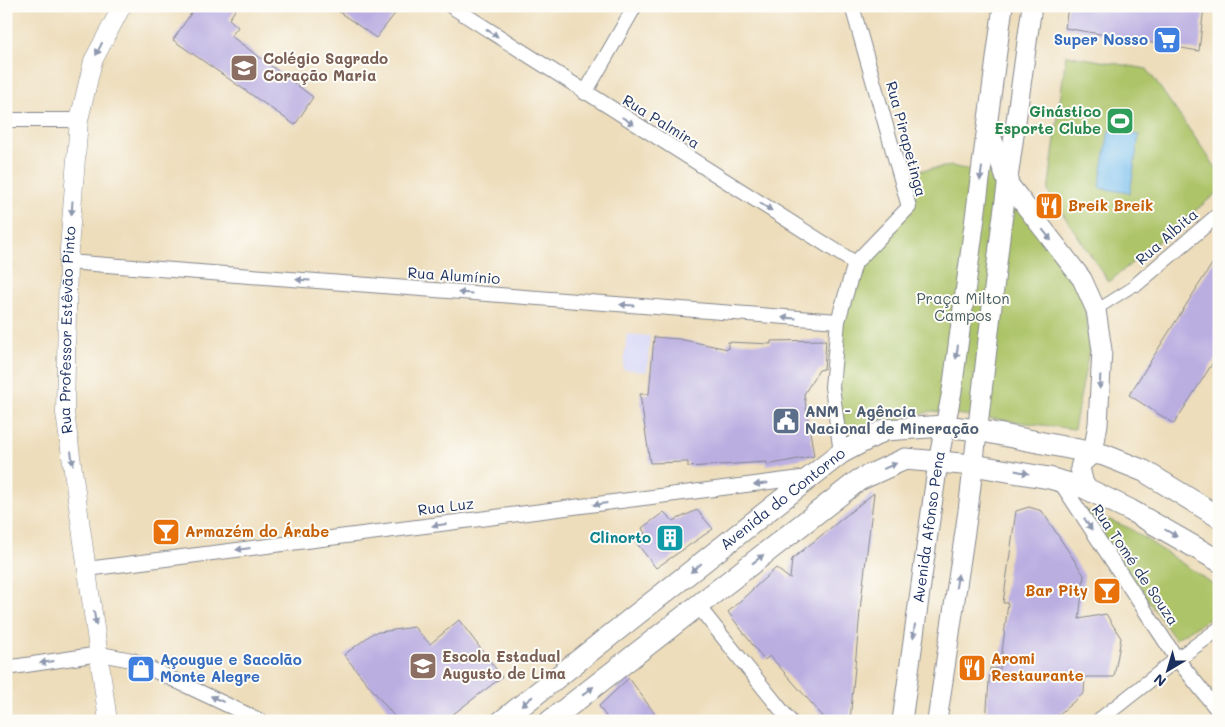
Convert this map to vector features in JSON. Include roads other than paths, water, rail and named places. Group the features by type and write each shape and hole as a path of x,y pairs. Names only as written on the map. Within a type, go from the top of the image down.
{"main road":[{"name":"Avenida Afonso Pena","path":"902,721 938,462 952,391 1003,6"},
{"path":"937,721 974,465 1008,182 1032,6"},
{"path":"988,125 1008,182 1082,279 1096,310 1102,350 1098,424 1093,453 1080,468 1085,488"},
{"name":"Avenida do Contorno","path":"502,721 841,453 886,430 944,426 977,430 1093,453 1144,471 1219,517"},
{"name":"Avenida do Contorno","path":"550,721 859,480 904,459 974,465 1015,471 1085,488 1130,510 1219,561"}],"street":[{"name":"Rua Professor Estêvão Pinto","path":"108,721 65,412 68,262 79,120 93,61 122,6"},
{"name":"Rua Palmira","path":"451,6 855,263"},
{"path":"585,93 635,6"},
{"name":"Rua Pirapetinga","path":"852,6 909,207 855,263"},
{"path":"6,120 79,120"},
{"name":"Rua Albita","path":"1137,284 1219,214"},
{"name":"Rua Alumínio","path":"68,262 838,321"},
{"path":"841,453 832,387 838,321 855,263"},
{"path":"1096,310 1137,284"},
{"name":"Rua Luz","path":"87,569 810,477"},
{"name":"Rua Tomé de Souza","path":"1061,483 1177,659 1219,712"},
{"path":"698,606 790,721"},
{"path":"1098,721 1177,659 1219,630"},
{"path":"6,668 100,654 132,660 261,721"}],"water":[{"path":"1109,130 1139,135 1130,193 1099,188"}],"place":[{"name":"Super Nosso","path":"1167,40"},
{"name":"Colégio Sagrado Coração Maria","path":"244,68"},
{"name":"Ginástico Esporte Clube","path":"1120,121"},
{"name":"Breik Breik","path":"1049,206"},
{"name":"ANM - Agência Nacional de Mineração","path":"786,421"},
{"name":"Armazém do Árabe","path":"166,532"},
{"name":"Clinorto","path":"670,538"},
{"name":"Bar Pity","path":"1107,591"},
{"name":"Escola Estadual Augusto de Lima","path":"423,666"},
{"name":"Aromi Restaurante","path":"972,668"},
{"name":"Açougue e Sacolão Monte Alegre","path":"141,669"}],"park label":[{"name":"Praça Milton Campos","path":"963,308"}]}
